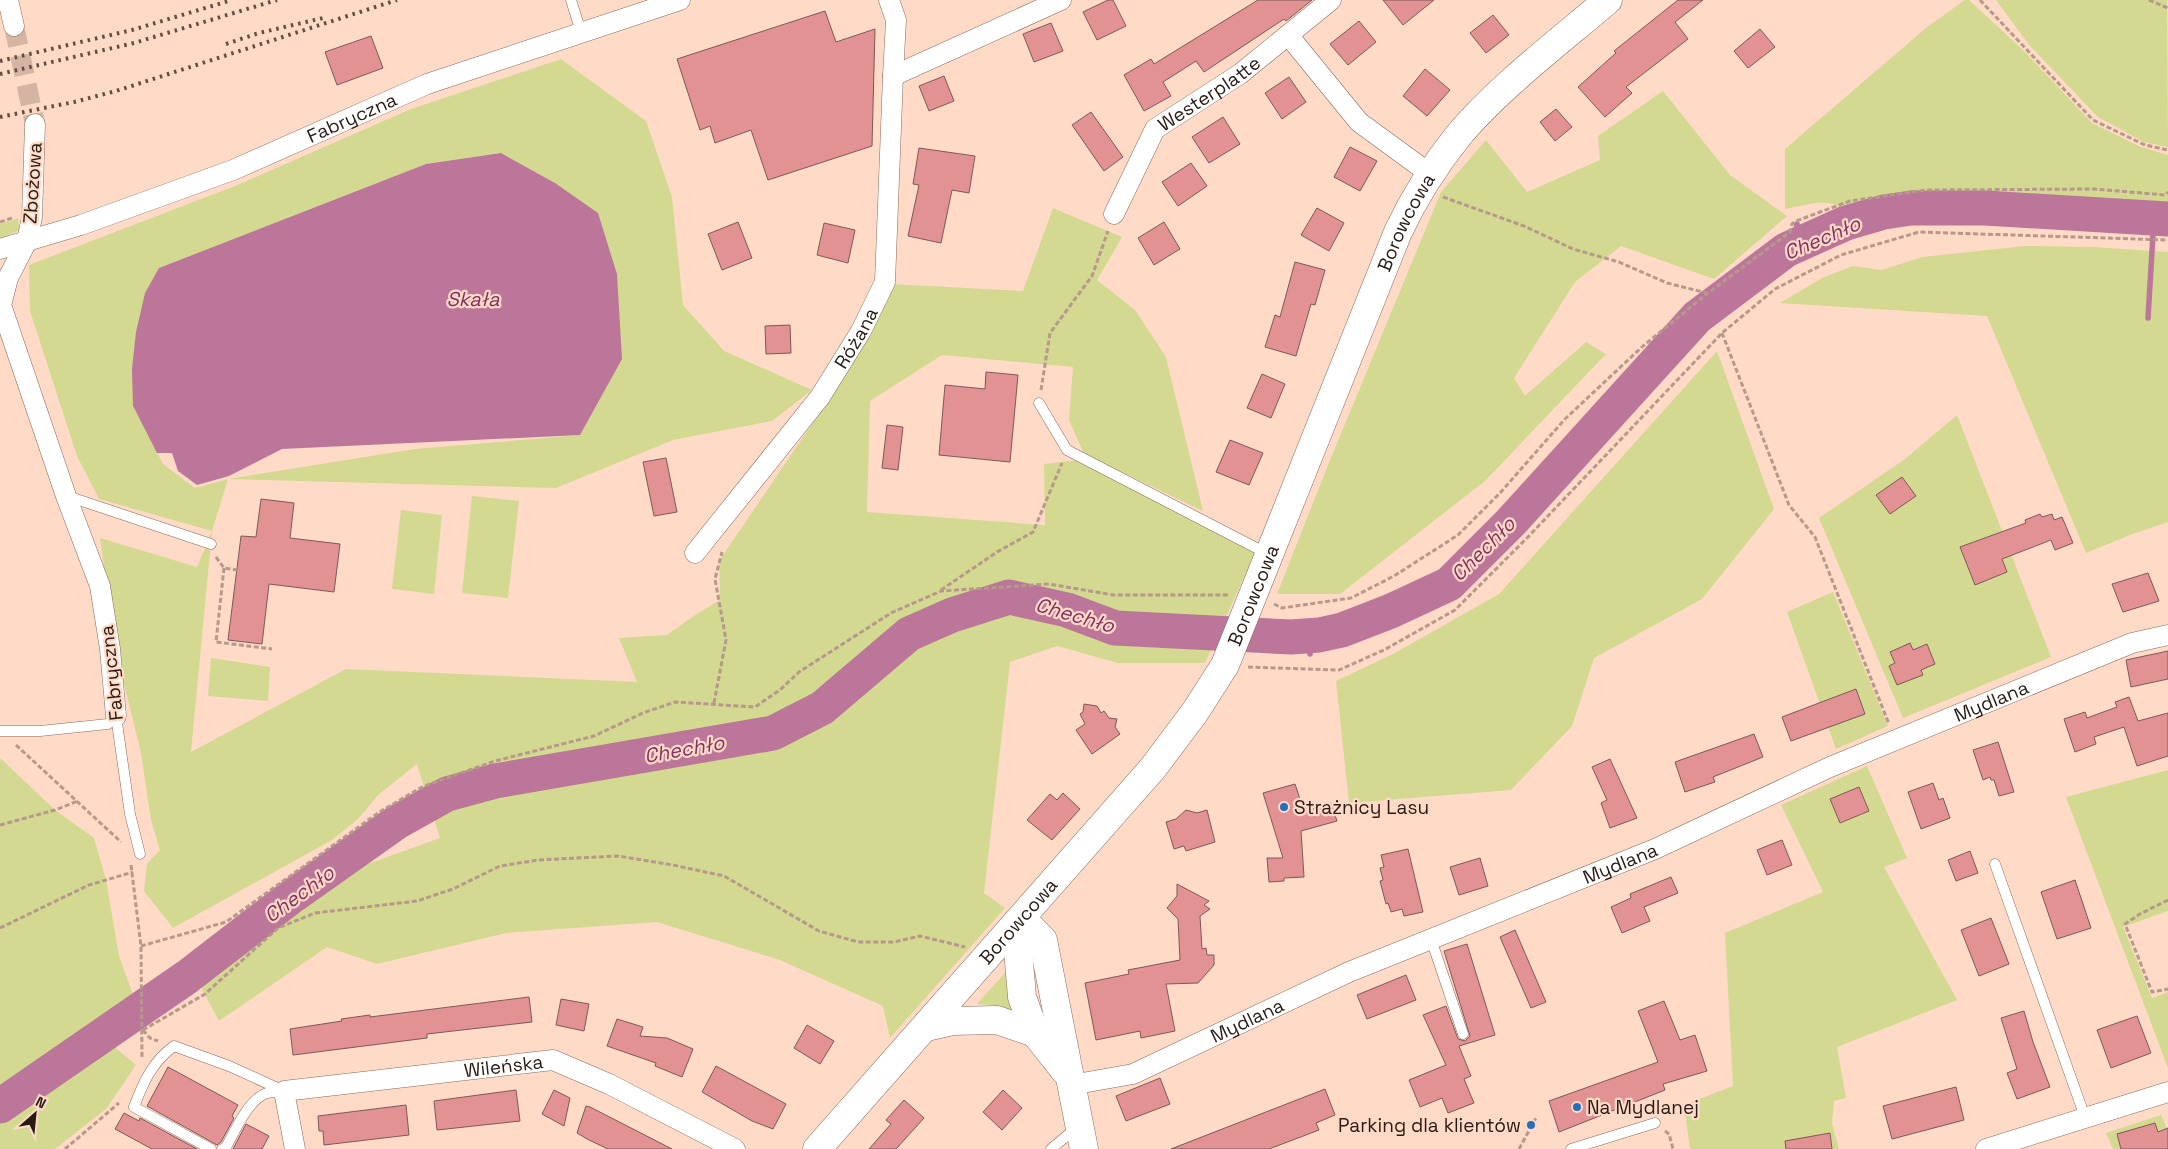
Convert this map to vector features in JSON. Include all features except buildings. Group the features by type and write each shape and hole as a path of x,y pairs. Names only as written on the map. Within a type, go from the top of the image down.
{"street":[{"path":"8,0 14,26"},
{"name":"Fabryczna","path":"0,249 81,225 233,170 427,84 680,0"},
{"name":"Różana","path":"695,553 820,397 861,332 885,282 896,20 889,0"},
{"path":"893,76 1029,7 1061,0"},
{"name":"Westerplatte","path":"1114,214 1155,128 1240,74 1331,0"},
{"name":"Borowcowa","path":"817,1149 1019,923 1153,768 1195,712 1225,665 1246,602 1268,554 1398,232 1425,182 1459,135 1493,101 1608,0"},
{"path":"1288,35 1359,122 1425,182"},
{"name":"Zbożowa","path":"27,242 32,217 35,124"},
{"name":"Fabryczna","path":"27,242 8,278 1,304 66,496 100,586 110,649 116,716"},
{"name":"Mydlana","path":"1069,1080 1133,1074 1349,972 1656,849 1830,767 2132,644 2168,636"},
{"path":"1043,894 1043,940 1081,1137"},
{"path":"1019,923 1043,940"},
{"path":"1019,923 1022,997 1034,1033 1069,1080"},
{"path":"926,1027 952,1021 997,1020 1034,1033"},
{"name":"Wileńska","path":"284,1092 553,1060 609,1084 735,1149"},
{"path":"284,1092 295,1149"},
{"path":"1986,1149 2168,1092"}],"lane":[{"path":"571,0 581,32"},
{"path":"1039,403 1067,450 1268,554"},
{"path":"66,496 211,544"},
{"path":"0,731 40,731 108,724 116,716"},
{"name":"Fabryczna","path":"116,716 130,814 140,854"},
{"path":"1995,864 2085,1117"},
{"path":"1432,939 1463,1034"},
{"path":"210,1149 134,1107 146,1077 163,1054 174,1046 229,1066 284,1092"},
{"path":"222,1149 225,1149 241,1119 254,1102 265,1093 284,1092"},
{"path":"1571,1149 1655,1123"},
{"path":"1051,1149 1081,1137"}],"path":[{"path":"1980,0 2093,120 2145,145 2168,150"},
{"path":"2148,0 2168,8"},
{"path":"1425,182 1462,202 1524,226 1573,249 1619,262 1667,283 1708,293"},
{"path":"941,591 1049,584 1113,595 1246,602 1282,608 1351,598 1394,576 1458,535 1500,493 1565,419 1643,346 1708,293 1790,232 1792,224 1796,221 1850,201 1926,190 2095,189 2165,195 2168,192"},
{"path":"1039,403 1050,332 1092,276 1114,214"},
{"path":"0,222 19,215"},
{"path":"1225,665 1338,670 1384,650 1456,610 1722,333 1783,285 1841,256 1919,232 2168,240"},
{"path":"1722,333 1789,506 1816,538 1896,741"},
{"path":"141,946 226,922 381,811 424,786 495,761 594,736 643,713 675,702 755,707 781,689 799,672 891,614 941,591 997,552 1034,532 1067,450"},
{"path":"224,568 216,642 272,649"},
{"path":"714,703 726,640 715,579"},
{"path":"0,731 128,849"},
{"path":"0,826 55,810 78,801"},
{"path":"143,1030 205,994 278,928 315,913 417,901 453,890 500,866 538,860 618,856 673,865 724,876 819,930 858,942 894,942 920,936 966,947"},
{"path":"0,928 89,885 133,872 141,946 143,1030 141,1063"},
{"path":"2168,900 2125,924 2152,992 2168,989"},
{"path":"65,1149 125,1097"},
{"path":"1519,1149 1537,1116"}],"green space":[{"path":"1965,0 1969,0 2024,51 2092,123 2141,147 2168,155 2168,213 2019,200 1886,205 1850,218 1836,205 1829,203 1813,203 1785,209 1785,149 1926,28"},
{"path":"1996,0 2167,0 2168,147 2144,142 2098,117 2030,46"},
{"path":"561,59 646,121 672,197 683,305 724,351 812,390 772,421 673,440 556,488 228,479 212,531 99,499 77,456 30,311 29,265 235,186 411,109","holes":["501,153 555,183 580,435 415,449 228,479 195,488 163,464 133,406 159,268 426,164"]},
{"path":"1663,91 1730,175 1787,216 1714,279 1621,246 1575,282 1514,378 1525,396 1586,342 1606,354 1485,481 1340,594 1277,594 1328,465 1441,192 1486,140 1527,192 1600,160 1598,136"},
{"path":"1053,208 1122,237 1097,280 1135,310 1166,357 1203,511 1084,454 1069,420 1073,367 942,355 870,401 867,512 1045,525 1044,464 1078,460 1255,553 1205,663 1118,663 1057,646 1010,662 984,893 1005,908 890,1038 883,1006 780,960 657,922 506,933 377,964 327,947 219,1021 197,980 331,882 351,870 440,838 417,764 378,795 358,819 332,840 173,928 144,891 147,864 160,850 151,820 141,753 115,647 100,538 197,567 212,531 191,752 346,669 637,682 619,638 667,635 720,600 719,561 833,393 891,284 1023,291"},
{"path":"18,218 19,230 0,239 0,224"},
{"path":"2025,246 2093,247 2168,252 2168,522 2086,553 1987,316 1780,303 1824,277 1853,266 1882,270 1922,257"},
{"path":"1717,351 1774,509 1702,599 1594,658 1572,726 1511,790 1349,803 1336,681 1393,654 1499,594"},
{"path":"1957,415 2051,657 1903,718 1819,518 1905,459"},
{"path":"472,496 519,501 508,598 462,593"},
{"path":"401,510 442,515 434,594 392,589"},
{"path":"1833,592 1888,726 1836,749 1787,612"},
{"path":"211,658 270,667 268,701 208,696"},
{"path":"0,758 55,810 94,838 106,880 119,956 137,1006 0,1096"},
{"path":"1867,766 1907,858 1884,867 1957,1000 1837,1047 1846,1098 1834,1101 1832,1123 1839,1149 1690,1149 1684,1105 1733,1086 1725,933 1823,892 1781,805"},
{"path":"2168,770 2168,911 2123,927 2152,998 2168,992 2168,1068 2066,797"},
{"path":"1012,965 1022,1013 991,1005 977,1004"},
{"path":"106,1040 136,1065 106,1109 55,1149 0,1149 0,1116"},
{"path":"2161,1115 2168,1131 2168,1149 2113,1149 2106,1133"}],"water":[{"name":"Skała","path":"501,153 555,183 598,213 617,274 622,359 580,435 282,449 229,476 197,485 178,471 172,453 157,453 133,406 132,369 136,332 145,293 159,268 426,164"}],"waterway":[{"name":"Chechło","path":"0,1106 187,977 291,897 397,822 447,794 495,781 773,733 822,708 909,634 952,615 1009,597 1067,610 1115,628 1291,637 1319,635 1342,630 1391,611 1449,584 1511,522 1697,317 1786,250 1846,223 1884,212 1911,208 1985,208 2168,219"},
{"path":"1831,215 1834,229"},
{"path":"2148,318 2154,218"},
{"path":"1793,247 1797,224"},
{"path":"1303,636 1310,654"},
{"path":"289,886 291,897"},
{"path":"120,1009 122,1021"}],"tunnel":[{"path":"14,26 35,124"}],"railway":[{"path":"0,61 132,30 232,0"},
{"path":"0,74 134,43 277,0"},
{"path":"0,117 74,102 116,91 397,0"},
{"path":"226,44 259,33 323,18"}],"place":[{"name":"Strażnicy Lasu","path":"1284,807"},
{"name":"Na Mydlanej","path":"1577,1107"},
{"name":"Parking dla klientów","path":"1531,1125"}]}
